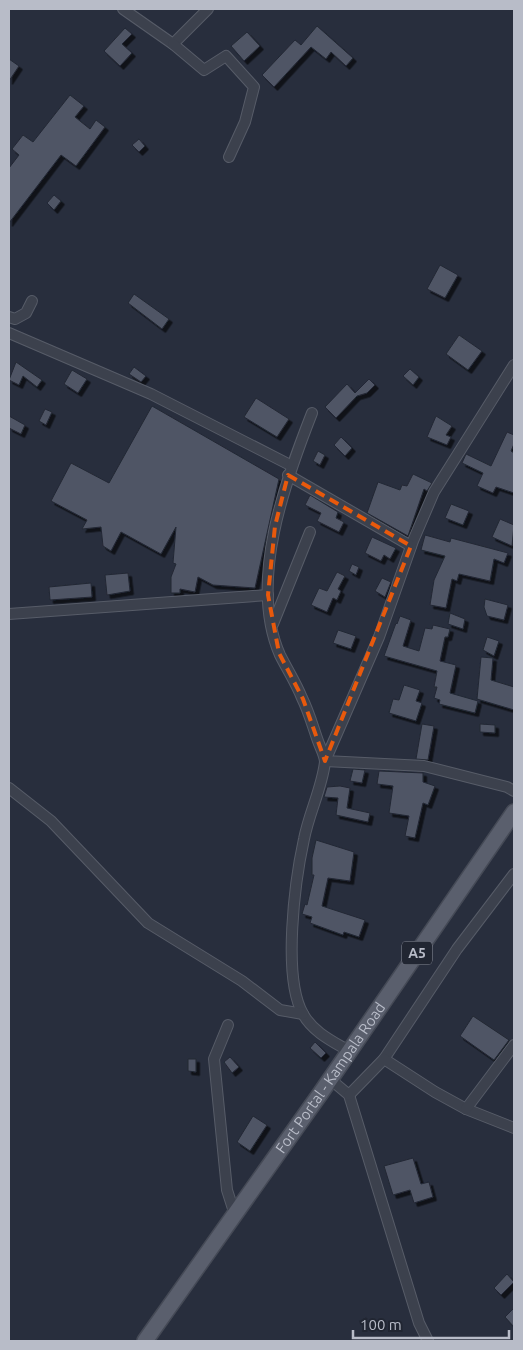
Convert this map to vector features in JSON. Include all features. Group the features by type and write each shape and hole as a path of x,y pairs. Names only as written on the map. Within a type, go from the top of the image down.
{"main road":[{"name":"Fort Portal - Kampala Road","path":"145,1341 320,1094 514,812"}],"street":[{"path":"123,9 172,44 204,70 226,56 254,87 245,122 229,157"},
{"path":"172,44 208,9"},
{"path":"9,317 15,319 26,313 32,301"},
{"path":"9,333 151,394 290,470 411,546"},
{"path":"349,1051 316,1031 303,1014 296,997 291,963 296,888 304,839 325,761 379,637 411,546 434,492 514,365"},
{"path":"312,413 290,470 275,526 268,594 272,626 279,653 303,699 325,761"},
{"path":"272,626 310,532"},
{"path":"9,614 268,594"},
{"path":"325,761 424,766 507,787 514,791"},
{"path":"9,788 50,821 148,923 242,981 280,1010 303,1014"},
{"path":"349,1095 384,1059 457,949 514,874"},
{"path":"228,1025 214,1058 227,1190 235,1215"},
{"path":"466,1109 514,1045"},
{"path":"384,1059 435,1092 466,1109 514,1128"},
{"path":"330,1079 349,1095 419,1323 428,1341"}],"highlighted area":[{"path":"288,475 411,546 325,761 303,699 279,653 268,595 275,526"}],"building":[{"path":"317,26 353,58 346,66 331,52 326,59 311,47 274,87 262,75 295,40 301,45"},
{"path":"125,28 132,34 122,44 132,53 120,66 104,51"},
{"path":"247,32 260,46 244,61 231,46"},
{"path":"9,59 19,66 9,81"},
{"path":"70,95 84,106 75,117 90,129 96,120 105,127 76,166 61,155 9,223 9,168 19,155 12,149 23,135 33,142"},
{"path":"139,139 145,146 139,152 132,145"},
{"path":"54,195 61,201 54,210 47,203"},
{"path":"440,265 458,275 445,298 427,289"},
{"path":"134,294 169,319 162,329 128,303"},
{"path":"459,335 482,351 468,370 446,354"},
{"path":"16,362 42,380 37,387 23,376 19,385 9,380"},
{"path":"134,367 146,376 141,382 129,374"},
{"path":"410,369 419,377 413,385 403,376"},
{"path":"72,370 87,379 78,393 64,384"},
{"path":"369,379 375,385 367,393 357,396 336,418 325,407 347,384 355,393"},
{"path":"256,398 289,419 277,437 244,417"},
{"path":"152,406 279,479 255,588 213,585 198,577 195,592 180,589 180,593 171,593 171,577 176,564 173,563 176,527 161,554 121,532 111,551 103,546 101,527 82,529 87,520 51,501 71,463 109,483"},
{"path":"45,409 52,412 46,425 39,421"},
{"path":"9,416 25,425 21,434 9,428"},
{"path":"436,416 452,426 446,435 451,437 447,445 427,437"},
{"path":"507,432 514,435 514,444 511,451 514,453 514,493 496,487 493,493 477,486 483,473 462,463 466,454 491,466"},
{"path":"341,437 352,448 345,456 334,445"},
{"path":"318,451 325,455 320,465 313,461"},
{"path":"413,474 432,483 427,491 424,489 408,536 367,513 378,482 400,490 402,485 407,486"},
{"path":"310,495 338,512 336,518 344,522 339,532 317,521 321,513 305,505"},
{"path":"451,504 469,511 463,525 445,518"},
{"path":"500,519 514,525 512,546 492,537"},
{"path":"425,535 450,542 451,538 508,553 504,563 494,559 490,581 459,574 457,581 452,579 446,608 430,605 434,580 445,556 421,550"},
{"path":"372,537 396,548 390,559 384,555 381,561 365,553"},
{"path":"352,564 359,567 356,575 349,571"},
{"path":"337,572 345,576 338,589 341,591 337,600 333,598 327,612 311,605 319,588 327,591"},
{"path":"128,573 130,591 107,595 105,575"},
{"path":"382,578 391,582 385,597 375,591"},
{"path":"91,583 92,597 50,600 49,587"},
{"path":"485,599 508,605 504,620 487,616 484,607"},
{"path":"450,613 465,619 463,629 448,624"},
{"path":"400,616 411,620 403,646 419,651 425,628 432,629 433,625 450,629 448,637 445,637 440,661 456,665 450,693 478,701 475,713 439,704 440,700 434,698 437,687 434,687 437,671 384,656"},
{"path":"338,630 356,636 351,649 333,643"},
{"path":"487,637 499,641 494,656 483,650"},
{"path":"481,657 493,658 491,680 514,687 514,710 477,699"},
{"path":"404,685 420,690 416,701 422,703 416,721 389,713 393,699 399,700"},
{"path":"422,724 434,726 428,760 416,759"},
{"path":"480,724 495,725 495,733 480,732"},
{"path":"353,769 365,770 362,783 350,781"},
{"path":"379,771 423,773 423,782 435,786 428,805 423,803 415,838 405,836 409,816 389,813 393,786 377,784"},
{"path":"340,786 350,788 347,808 370,813 368,822 336,815 338,798 324,797 327,787"},
{"path":"316,840 354,852 350,881 328,878 322,906 365,920 359,937 344,932 343,935 310,923 312,917 302,914 305,904 307,905 314,875 312,875 312,858"},
{"path":"473,1016 509,1040 494,1060 460,1036"},
{"path":"315,1042 326,1053 321,1058 310,1048"},
{"path":"230,1057 239,1067 232,1073 224,1062"},
{"path":"188,1059 196,1059 196,1072 188,1071"},
{"path":"253,1116 267,1125 250,1151 237,1142"},
{"path":"413,1158 421,1184 429,1182 433,1197 414,1203 410,1190 393,1195 384,1166"},
{"path":"507,1274 514,1282 501,1295 494,1288"},
{"path":"514,1308 514,1327 505,1317"}]}
